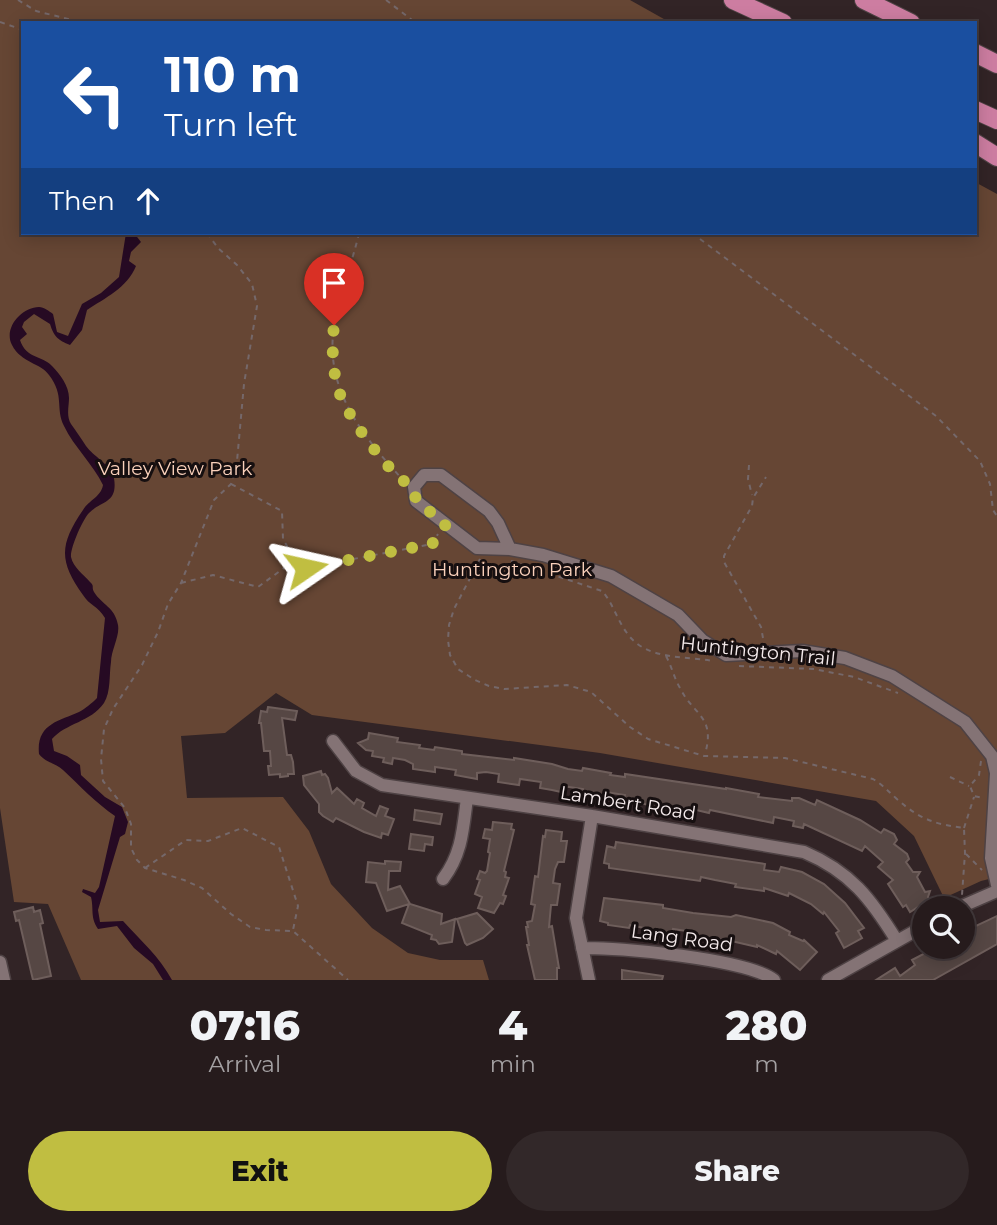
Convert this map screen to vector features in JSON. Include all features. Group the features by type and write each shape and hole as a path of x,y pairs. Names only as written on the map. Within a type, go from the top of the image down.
{"highway":[{"path":"734,0 768,21"},
{"path":"734,0 779,21"},
{"path":"864,0 907,21"},
{"path":"977,47 997,52"},
{"path":"977,54 997,64"},
{"path":"977,111 997,120"},
{"path":"977,145 997,157"}],"street":[{"path":"506,554 498,523 489,512 441,475 424,475 414,488 416,501 477,548 506,554 543,555 611,576 678,615 702,640 726,655 802,651 845,658 892,676 965,722 992,756 996,773 991,858 997,888 975,899"},
{"name":"Lambert Road","path":"333,741 351,766 376,783 804,852 821,859 859,887 897,941"},
{"path":"443,879 457,858 467,798"},
{"path":"589,980 576,918 592,816"},
{"path":"828,980 912,933"},
{"name":"Lang Road","path":"582,948 605,947 727,963 765,973 774,980"},
{"path":"0,962 4,980"}],"path":[{"path":"18,0 36,11 75,21"},
{"path":"386,0 413,21"},
{"path":"0,22 21,29"},
{"path":"208,235 252,284 257,306 244,384 237,461 230,484 214,500 181,583 168,604 159,632 104,729 101,759 103,781 125,808 131,824 131,848 145,868 202,888 250,927 293,930 348,980"},
{"path":"358,235 334,325 331,355 338,388 358,426 385,461 414,488"},
{"path":"695,235 936,415 980,461 990,484 993,510 997,516"},
{"path":"749,465 752,506 724,556 724,562 761,627 763,638"},
{"path":"753,498 766,477"},
{"path":"230,484 282,511 283,539 295,560 306,568 432,544 446,524"},
{"name":"Huntington Trail","path":"506,554 601,591 608,598 618,620 635,644 648,651 723,663"},
{"path":"487,557 480,558 454,609 449,625 450,656 458,669 489,686 504,689 567,685 591,692 630,727 648,739 705,756 785,758 873,779 884,785 918,816 935,824 964,828"},
{"path":"181,583 213,575 258,587 295,560"},
{"path":"666,655 680,689 706,724 708,744 705,756"},
{"name":"Huntington Trail","path":"736,665 814,669 841,674 907,698"},
{"path":"970,786 979,775 981,760"},
{"path":"950,777 970,786 974,796 964,828 965,853 960,896"},
{"path":"974,796 994,800"},
{"path":"145,868 187,840 208,841 242,828 279,847 298,906 293,930"}],"green space":[{"path":"0,0 630,0 667,21 21,21 21,235 977,235 977,183 997,194 997,877 943,896 914,836 876,801 600,753 312,715 276,693 225,733 181,736 187,798 283,797 309,831 331,884 372,928 408,953 440,960 483,960 489,980 81,980 48,904 14,902 0,808"}],"shaded area":[{"path":"126,235 136,235 141,242 131,252 129,261 136,266 132,274 108,297 87,310 82,330 70,345 57,338 50,324 34,314 24,322 22,327 27,334 20,340 26,351 48,363 61,376 69,394 69,421 89,450 112,473 115,486 111,497 86,516 71,553 76,567 116,619 118,629 111,657 108,694 99,709 52,739 54,751 80,765 81,775 105,797 122,807 128,822 125,834 120,837 98,910 100,922 123,921 156,956 172,980 163,980 153,964 134,948 117,926 98,929 93,917 91,897 82,892 83,889 95,893 99,887 115,816 60,768 39,754 41,736 50,725 81,711 97,698 105,618 85,598 75,583 65,553 66,543 75,522 100,493 103,485 61,420 54,382 45,371 20,356 12,345 10,332 21,315 39,307 53,314 57,332 68,336 82,304 101,293 119,277"}],"building":[{"path":"268,707 297,711 295,720 282,718 287,755 291,755 294,774 280,777 280,774 269,775 270,751 264,751 259,723 261,711 267,712"},
{"path":"369,733 398,738 397,742 420,745 419,748 434,750 435,747 462,751 462,754 514,758 582,771 583,768 611,773 610,775 625,777 625,774 726,788 759,794 758,797 792,801 792,798 799,798 815,805 817,800 881,833 884,829 894,834 897,840 894,844 907,854 909,859 906,862 913,872 920,872 917,877 925,892 930,891 928,896 912,896 910,912 906,905 903,907 888,884 893,880 878,867 883,862 865,846 862,851 804,824 803,828 793,826 794,821 774,817 773,823 710,810 709,813 688,808 676,809 624,801 625,795 605,792 604,798 582,794 583,789 562,786 561,792 540,788 541,782 520,779 519,785 498,782 499,774 486,772 477,773 477,779 455,775 456,770 435,767 435,772 413,769 413,764 405,760 393,758 392,764 383,762 384,758 372,756 373,751 366,750 358,743 368,739"},
{"path":"321,771 322,775 325,774 328,778 332,793 337,788 354,804 357,799 364,803 362,808 376,816 380,806 388,809 385,816 394,819 388,835 382,833 381,838 336,818 333,822 323,816 319,812 319,804 304,785 303,776"},
{"path":"415,810 442,814 440,824 414,820"},
{"path":"493,822 512,824 511,829 514,830 504,871 505,877 509,878 503,895 506,896 503,904 500,903 494,913 478,908 482,897 475,894 480,871 487,871 490,853 490,839 483,838 485,829 492,830"},
{"path":"546,830 562,832 561,841 567,841 564,862 558,862 555,869 553,883 560,884 557,905 551,905 549,927 552,926 559,968 557,980 535,980 526,927 527,922 532,921 535,905 531,904 535,876 538,877"},
{"path":"411,834 433,837 432,845 425,844 424,851 409,849"},
{"path":"616,842 765,864 764,870 779,872 781,867 802,872 824,884 845,903 864,928 858,931 862,938 844,948 836,933 839,931 824,912 823,914 811,904 789,893 788,896 764,888 764,891 735,887 736,884 701,877 700,881 609,868 609,864 604,863 607,846 615,848"},
{"path":"385,861 401,862 400,871 389,871 388,890 400,886 410,904 442,914 441,924 455,919 452,942 439,944 431,939 432,935 402,923 409,904 387,911 376,883 366,882 368,862 385,864"},
{"path":"604,898 663,905 663,908 693,913 731,917 736,915 773,923 790,932 789,935 804,940 817,952 800,970 777,951 776,954 757,945 692,937 693,932 673,929 672,934 630,925 629,928 608,925 600,921"},
{"path":"33,907 34,912 40,910 43,923 40,924 51,976 33,980 19,920 16,921 14,912"},
{"path":"477,913 493,929 483,938 467,945 457,919"},
{"path":"997,916 997,944 975,956 975,926"},
{"path":"970,959 933,980 876,980 895,968 900,976 915,965 912,960"},
{"path":"622,970 663,976 662,980 622,980"}],"route":[{"path":"306,568 432,544 446,524 416,501 414,488 385,461 358,426 338,388 331,355 334,325"}],"park label":[{"name":"Valley View Park","path":"175,468"},
{"name":"Huntington Park","path":"512,569"}]}
